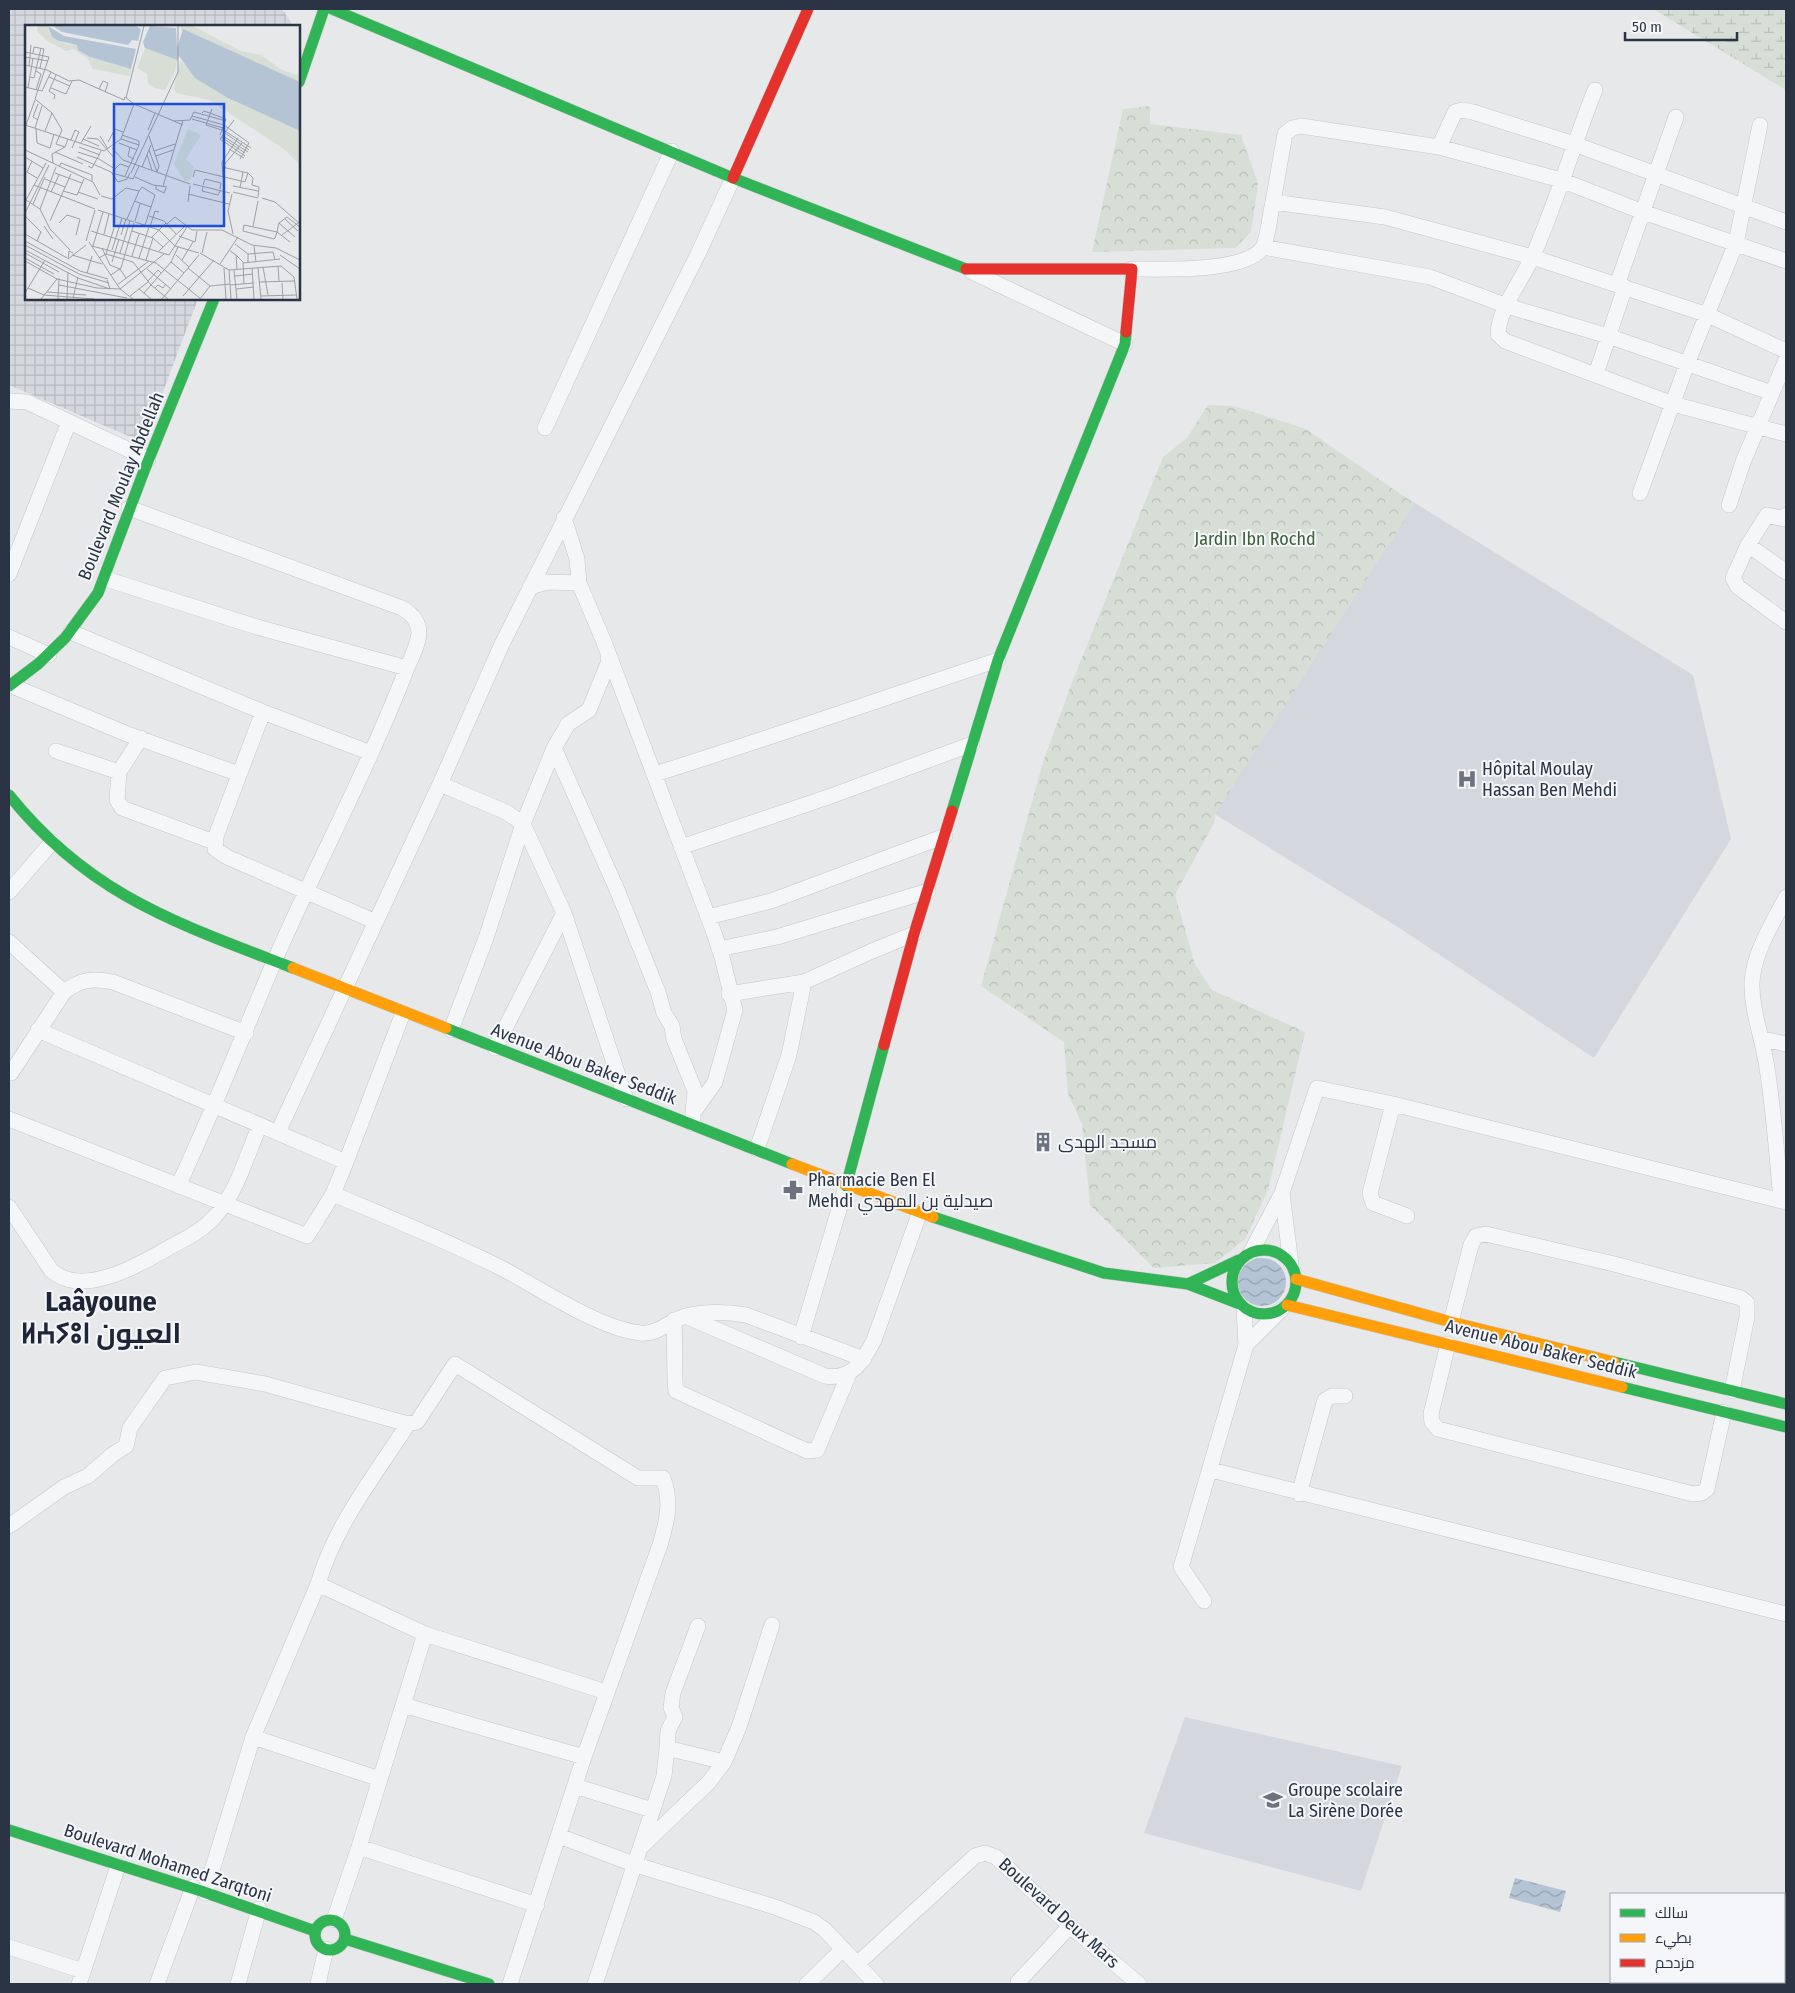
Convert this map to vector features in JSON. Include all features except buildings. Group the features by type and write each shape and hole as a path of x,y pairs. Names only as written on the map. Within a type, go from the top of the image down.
{"main road":[{"path":"300,79 324,9"},
{"path":"332,9 733,178 970,271 1132,269 1125,344 998,660 914,934 846,1186"},
{"path":"733,178 808,9"},
{"name":"Boulevard Moulay Abdellah","path":"10,686 49,655 70,632 88,610 106,579 129,508 214,300"},
{"name":"Avenue Abou Baker Seddik","path":"9,795 52,842 118,893 146,910 626,1099 693,1118 757,1149 846,1186 988,1237 1076,1266 1104,1273 1188,1284 1242,1306"},
{"path":"1188,1284 1245,1256 1268,1250 1277,1253 1291,1264 1296,1279 1296,1288 1284,1307 1262,1315 1242,1306 1231,1287 1231,1278 1245,1256"},
{"name":"Avenue Abou Baker Seddik","path":"1296,1279 1451,1322 1786,1404"},
{"name":"Avenue Abou Baker Seddik","path":"1284,1307 1448,1344 1786,1427"},
{"name":"Boulevard Mohamed Zarqtoni","path":"9,1830 259,1909 315,1930"},
{"path":"334,1920 343,1927 345,1938 338,1948 326,1949 316,1942 315,1930 322,1921 334,1920"},
{"path":"345,1938 490,1984"}],"street":[{"path":"1594,90 1532,257 1498,327 1500,338 1673,404 1786,434"},
{"path":"1439,147 1454,112 1462,110 1574,144 1786,222"},
{"path":"1596,374 1643,212 1676,117"},
{"path":"1640,493 1687,364 1736,243 1760,125"},
{"path":"1132,269 1182,268 1238,262 1252,257 1263,247 1285,134 1292,128 1301,126 1439,147 1561,180 1643,212 1786,261"},
{"path":"545,428 672,151"},
{"path":"278,1132 440,784 502,644 694,262 733,178"},
{"path":"1273,202 1385,217 1532,257 1708,315 1786,351"},
{"path":"1263,247 1430,277 1508,306 1608,336 1772,393"},
{"path":"970,271 1125,344"},
{"path":"1729,505 1743,462 1759,428 1786,360"},
{"path":"9,400 27,402 148,459"},
{"path":"9,574 69,422"},
{"path":"129,508 402,608 415,618 420,630 416,648 372,753 275,961 216,1105 178,1186"},
{"path":"1786,518 1767,515 1748,545 1734,573 1734,582 1786,622"},
{"path":"564,518 577,559 579,582 655,774 708,917 719,949 729,994 735,1010 715,1082 693,1118"},
{"path":"1748,545 1786,572"},
{"path":"106,579 256,628 407,668"},
{"path":"530,586 547,582 579,582"},
{"path":"70,632 263,712 372,753"},
{"path":"9,637 49,655"},
{"path":"450,1030 486,938 523,824 554,748 568,724 589,710 610,661 604,642"},
{"path":"655,774 775,737 838,713 998,660"},
{"path":"10,686 141,738 239,774"},
{"path":"263,712 214,842 215,849 220,854 376,922"},
{"path":"141,738 119,772 117,800 122,808 214,842"},
{"path":"681,847 831,796 972,744"},
{"path":"554,748 618,892 658,992 664,1013 672,1026 674,1039 695,1091 693,1118"},
{"path":"56,751 119,772"},
{"path":"440,784 506,812 523,824 564,914 626,1099"},
{"path":"708,917 771,901 945,836"},
{"path":"9,892 52,842"},
{"path":"719,949 777,937 928,890"},
{"path":"1245,1256 1282,1193 1316,1088 1393,1104 1784,1201 1772,1094 1763,1039 1753,1005 1752,980 1757,957 1786,897"},
{"path":"494,1048 564,914"},
{"path":"729,994 804,982 914,934"},
{"path":"9,942 64,992"},
{"path":"9,1074 64,992 80,982 100,979 246,1033"},
{"path":"757,1149 788,1055 804,982"},
{"path":"9,1119 307,1236 333,1194 403,1012"},
{"path":"38,1030 346,1162"},
{"path":"1763,1039 1786,1044"},
{"path":"1393,1104 1370,1193 1373,1203 1407,1216"},
{"path":"9,1207 51,1270 59,1277 77,1281 95,1280 111,1275 146,1261 210,1222 225,1203 260,1125"},
{"path":"802,1337 846,1186"},
{"path":"1282,1193 1291,1264"},
{"path":"333,1194 459,1248 504,1270 553,1298 622,1328 642,1333 652,1332 680,1318 720,1312 746,1315 864,1359"},
{"path":"680,1318 825,1376 842,1377 849,1374 864,1359 874,1340 920,1212"},
{"path":"1451,1322 1471,1245 1476,1236 1486,1234 1614,1264 1741,1298 1747,1303 1748,1317 1732,1391"},
{"path":"1204,1601 1181,1567 1246,1345 1242,1306"},
{"path":"1246,1345 1284,1307"},
{"path":"680,1318 674,1384 676,1391 807,1451 817,1450 849,1374"},
{"path":"1448,1344 1431,1414 1432,1422 1438,1429 1692,1494 1702,1493 1707,1489 1724,1412"},
{"path":"9,1526 64,1487 88,1476 112,1455 126,1446 130,1428 165,1378 196,1372 265,1384 408,1424 417,1422 455,1364 638,1478 663,1478 669,1504 660,1545 606,1692 510,1984"},
{"path":"1299,1494 1326,1400 1332,1396 1345,1396"},
{"path":"158,1984 199,1890 253,1737 318,1584 325,1558 340,1529 408,1424"},
{"path":"1210,1470 1299,1494 1786,1614"},
{"path":"318,1584 425,1634 606,1692"},
{"path":"641,1846 709,1782 724,1762 739,1727 772,1624"},
{"path":"595,1984 664,1776 668,1731 675,1717 671,1707 673,1694 698,1626"},
{"path":"334,1920 359,1847 425,1634"},
{"path":"403,1705 584,1757"},
{"path":"253,1737 380,1779"},
{"path":"667,1748 724,1762"},
{"path":"575,1786 652,1810"},
{"path":"559,1836 636,1865 799,1915 825,1930 876,1984"},
{"path":"359,1847 537,1905"},
{"name":"Boulevard Deux Mars","path":"857,1964 975,1856 985,1853 996,1857 1070,1926 1139,1984"},
{"path":"9,1947 81,1978 118,1866"},
{"path":"238,1984 259,1909"},
{"path":"1018,1982 1070,1926"},
{"path":"318,1984 326,1949"},
{"path":"808,1984 843,1949"}],"shaded area":[{"path":"9,9 282,9 291,25 25,25 25,300 198,300 150,426 138,440 9,385"},
{"name":"Hôpital Moulay Hassan Ben Mehdi","path":"1397,492 1693,675 1731,839 1594,1058 1398,927 1200,805"},
{"name":"Groupe scolaire La Sirène Dorée","path":"1185,1717 1402,1766 1361,1891 1144,1833"}],"green space":[{"path":"1653,9 1786,9 1786,90"},
{"path":"1150,106 1150,124 1241,135 1258,183 1251,232 1235,248 1092,252 1123,109"},
{"name":"Jardin Ibn Rochd","path":"1208,405 1234,406 1306,429 1415,504 1215,814 1215,821 1175,895 1195,964 1212,990 1305,1032 1268,1190 1245,1239 1215,1263 1154,1268 1090,1205 1082,1124 1068,1094 1064,1042 981,986 1043,762 1071,685 1163,457 1187,438"}],"water":[{"path":"1262,1258 1271,1260 1279,1265 1284,1273 1286,1282 1284,1291 1279,1299 1271,1304 1262,1306 1253,1304 1245,1299 1240,1291 1238,1282 1240,1273 1245,1265 1253,1260"},
{"path":"1515,1878 1566,1891 1560,1912 1509,1898"}],"traffic: fast":[{"path":"300,79 324,9"},
{"path":"332,9 733,178 966,269"},
{"path":"9,686 38,664 65,638 98,593 144,471 214,300"},
{"path":"952,811 998,660 1125,344 1126,332"},
{"path":"9,795 40,830 71,858 104,882 174,920 293,968"},
{"path":"446,1028 792,1164"},
{"path":"846,1186 884,1045"},
{"path":"933,1217 1104,1273 1188,1284 1240,1304"},
{"path":"1258,1250 1270,1250 1287,1259 1294,1270 1296,1282 1294,1294 1287,1305 1270,1314 1258,1314 1246,1309 1237,1300 1232,1288 1232,1276 1237,1264 1246,1255 1258,1250"},
{"path":"1188,1284 1239,1260"},
{"path":"1614,1362 1786,1404"},
{"path":"1622,1387 1786,1427"},
{"path":"9,1830 201,1891 315,1931"},
{"path":"330,1920 341,1924 345,1935 341,1946 330,1950 319,1946 315,1935 319,1924 330,1920"},
{"path":"345,1939 489,1984"}],"traffic: slow":[{"path":"293,968 446,1028"},
{"path":"792,1164 933,1217"},
{"path":"1296,1279 1451,1322 1614,1362"},
{"path":"1287,1305 1622,1387"}],"traffic: jam":[{"path":"733,178 808,9"},
{"path":"966,269 1132,269 1126,332"},
{"path":"884,1045 914,934 952,811"}],"place":[{"name":"Hôpital Moulay Hassan Ben Mehdi","path":"1467,779"},
{"name":"مسجد الهدى","path":"1043,1142"},
{"name":"Pharmacie Ben El Mehdi صيدلية بن المهدي","path":"793,1190"},
{"name":"Groupe scolaire La Sirène Dorée","path":"1273,1800"}],"district":[{"name":"Laâyoune ⵍⵄⵢⵓⵏ العيون","path":"101,1317"}]}
